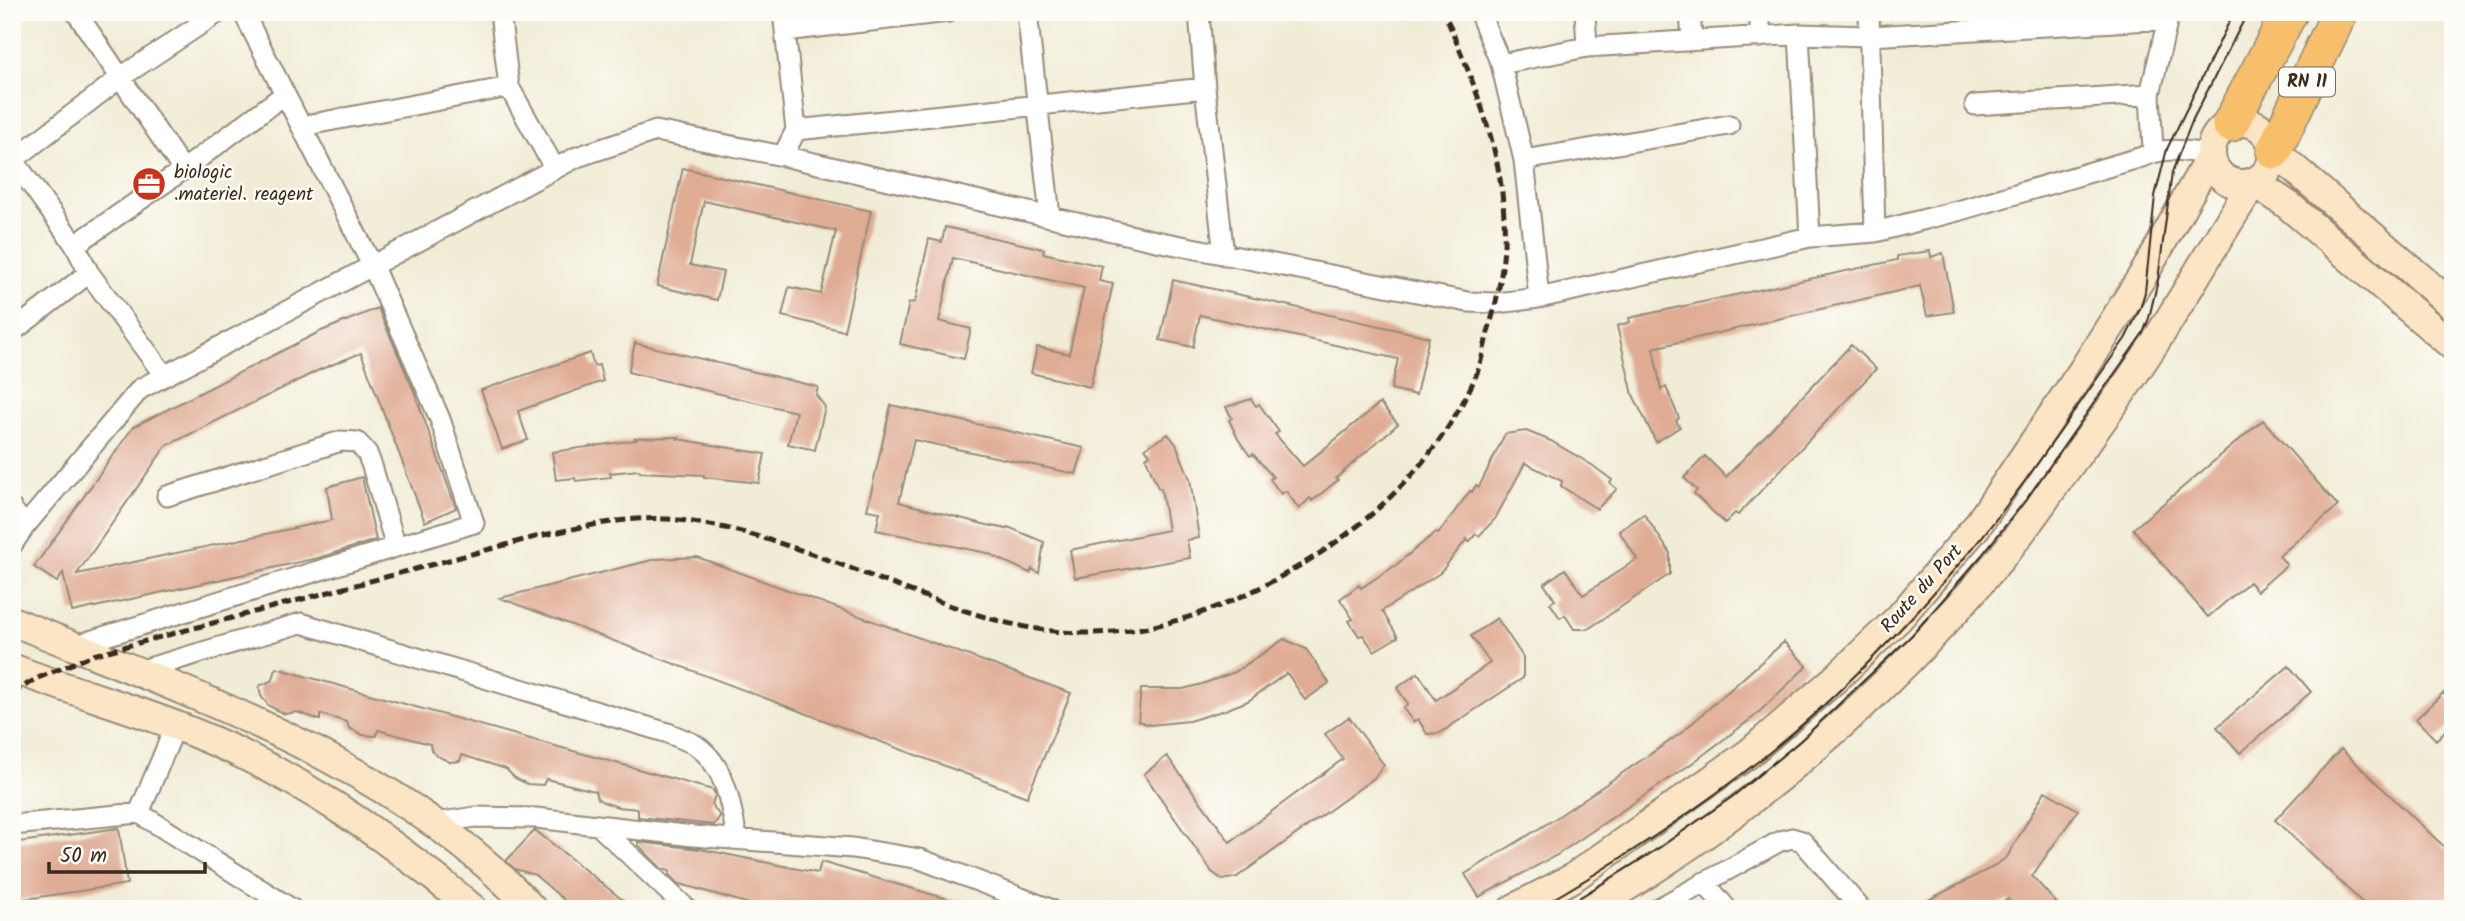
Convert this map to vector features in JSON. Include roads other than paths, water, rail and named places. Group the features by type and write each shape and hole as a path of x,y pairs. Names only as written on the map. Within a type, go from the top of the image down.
{"highway":[{"name":"RN 11","path":"2230,124 2290,12"},
{"name":"RN 11","path":"2274,151 2340,12"}],"main road":[{"path":"2274,151 2269,170 2263,177 2254,182 2235,184 2218,173 2211,155 2216,136 2230,124 2240,122 2259,127 2266,133 2274,151 2453,306"},
{"name":"Route du Port","path":"1513,909 1571,879 1748,754 1835,679 1899,618 1977,526 2053,415 2148,267 2211,155"},
{"path":"2254,182 2288,205 2453,346"},
{"name":"Route du Port","path":"1590,909 1652,872 1715,829 1836,727 1921,649 2000,559 2089,439 2154,344 2254,182"},
{"path":"12,621 219,707 330,758 436,823 486,861 532,909"},
{"path":"12,668 176,725 282,774 329,800 378,833 473,909"}],"street":[{"path":"76,12 183,170"},
{"path":"164,375 89,273 75,245 13,160 121,77 219,12"},
{"path":"73,646 474,523 440,419 373,267 243,12"},
{"path":"500,12 509,87 555,169"},
{"path":"783,156 796,130 784,22 948,12"},
{"path":"1027,12 1050,216"},
{"path":"1199,12 1224,255"},
{"path":"1479,12 1501,64 1524,160 1539,298"},
{"path":"1585,12 1587,47"},
{"path":"1690,12 1692,40"},
{"path":"1759,12 1761,37"},
{"path":"1869,12 1875,232"},
{"path":"1501,64 1587,47 1799,34 1870,36 2170,15 2150,94 2153,151"},
{"path":"1799,34 1810,237"},
{"path":"302,126 509,87"},
{"path":"796,130 1205,88"},
{"path":"75,245 183,170 285,93"},
{"path":"1975,105 2150,94"},
{"path":"1524,160 1729,125"},
{"path":"12,545 139,389 577,157 656,131 783,156 1224,255 1468,302 1497,303 1539,298 1810,237 1875,232 1961,210 2142,157 2153,151 2179,150 2211,155"},
{"path":"12,332 89,273"},
{"path":"167,496 341,441 357,442 367,453 372,466 396,547"},
{"path":"12,509 25,526"},
{"path":"135,671 301,623 668,733 696,745 716,767 728,793 737,839"},
{"path":"139,813 176,725"},
{"path":"12,825 139,813 292,909"},
{"path":"436,823 475,817 536,818 693,836 853,848 920,859 1049,909"},
{"path":"598,825 687,909"},
{"path":"1657,909 1780,841 1792,838 1801,841 1861,909"},
{"path":"1704,882 1727,909"}],"tram line":[{"path":"1536,909 1686,815 1770,752 1850,681 1949,576 1992,524 2125,339 2140,309 2145,292 2155,196 2167,149 2234,12"},
{"path":"1561,909 1656,850 1732,797 1800,741 1912,635 1982,555 2028,497 2143,333 2158,280 2172,172 2193,119 2248,12"}],"railway":[{"path":"12,693 38,678 93,655 539,536 635,519 667,519 735,530 803,551 971,613 1044,630 1109,632 1160,625 1209,610 1257,589 1311,559 1340,539 1393,494 1417,469 1458,412 1479,368 1501,276 1504,247 1502,191 1483,113 1444,12"}],"place":[{"name":"biologic .materiel. reagent","path":"149,184"}]}
